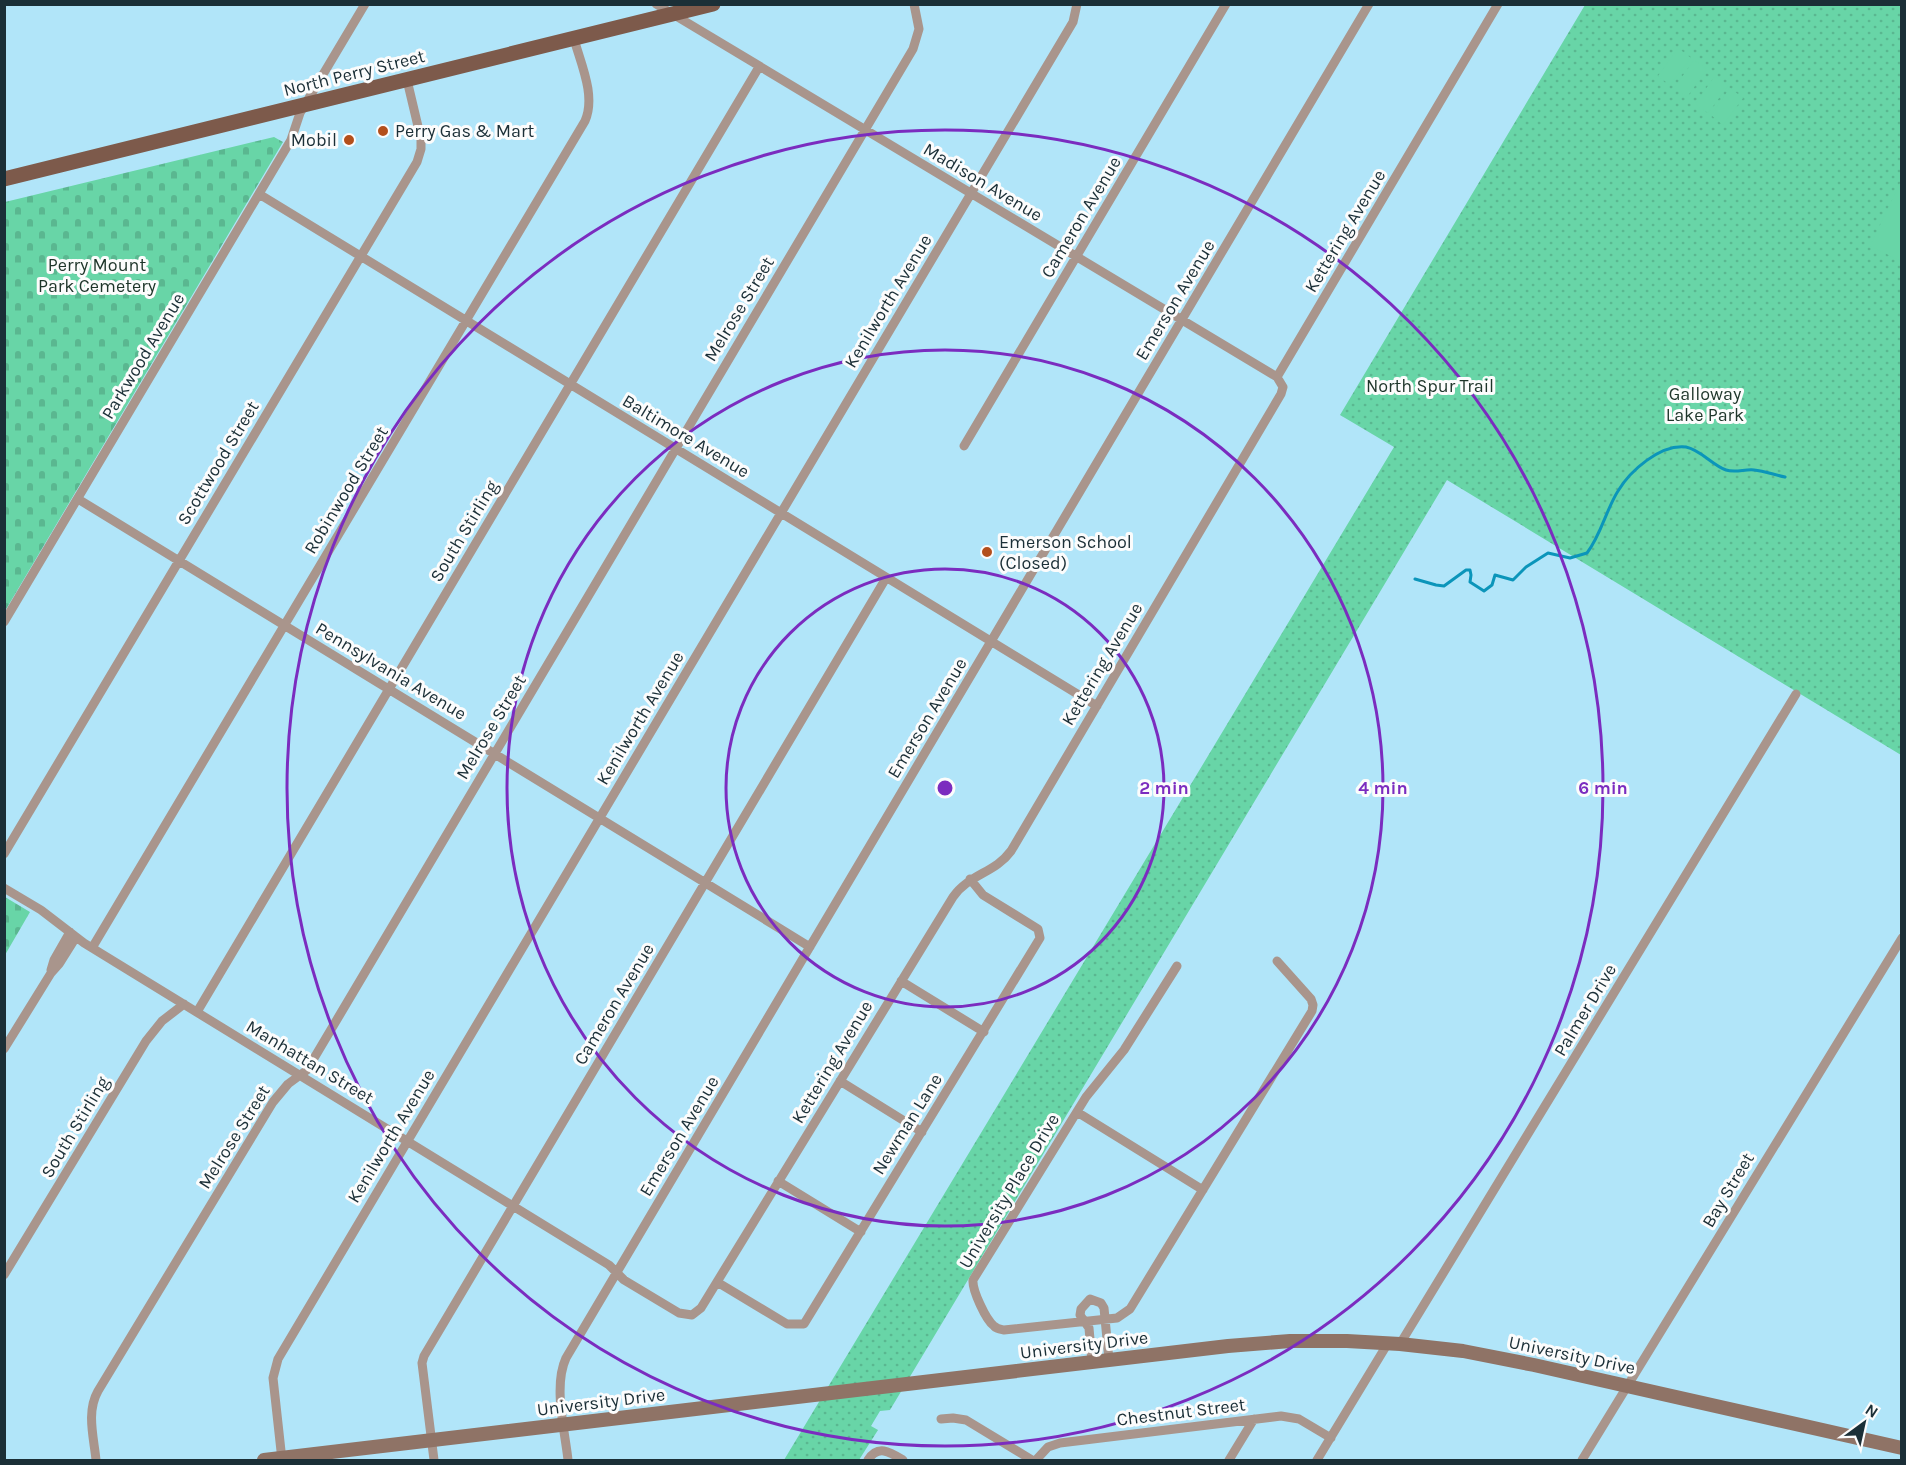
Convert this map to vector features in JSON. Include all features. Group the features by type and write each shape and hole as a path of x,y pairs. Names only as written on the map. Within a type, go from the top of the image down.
{"main road":[{"name":"North Perry Street","path":"4,179 713,4"},
{"name":"University Drive","path":"264,1461 1109,1360 1271,1342 1338,1341 1394,1343 1493,1357 1902,1448"}],"street":[{"name":"Parkwood Avenue","path":"4,622 259,194 292,137 304,105 365,4"},
{"name":"Madison Avenue","path":"656,4 1277,377"},
{"name":"Melrose Street","path":"96,1461 91,1414 95,1396 273,1102 288,1084 307,1070 865,130 917,41 919,24 914,4"},
{"name":"Kenilworth Avenue","path":"282,1460 273,1382 277,1362 1073,22 1077,4"},
{"name":"Cameron Avenue","path":"964,446 1226,4"},
{"name":"Emerson Avenue","path":"568,1461 560,1385 562,1366 1369,4"},
{"name":"Kettering Avenue","path":"692,1315 701,1308 953,897 970,879 996,866 1008,855 1281,394 1283,385 1277,377 1498,4"},
{"name":"Robinwood Street","path":"92,948 587,117 589,94 574,39"},
{"name":"South Stirling","path":"197,1012 759,67"},
{"name":"Scottwood Street","path":"4,854 420,152 420,135 407,80"},
{"name":"Baltimore Avenue","path":"259,194 1096,706"},
{"name":"Pennsylvania Avenue","path":"78,499 810,947"},
{"name":"Cameron Avenue","path":"434,1461 422,1363 424,1356 886,578"},
{"name":"Palmer Drive","path":"1317,1461 1394,1343 1796,694"},
{"name":"Newman Lane","path":"717,1282 787,1324 804,1324 1040,940 1041,935 1036,928 983,895 970,879"},
{"name":"Manhattan Street","path":"4,888 41,910 92,948 609,1265 624,1280 679,1313 692,1315"},
{"path":"4,1049 51,973 54,960 73,935"},
{"name":"Bay Street","path":"1582,1461 1902,938"},
{"name":"University Place Drive","path":"1177,966 1124,1050 1096,1083 975,1277 972,1287 992,1324 998,1329 1119,1317 1129,1311 1312,1011 1314,1005 1311,999 1276,961"},
{"path":"901,981 984,1032"},
{"name":"South Stirling","path":"4,1275 146,1041 162,1022 184,1004"},
{"path":"840,1081 922,1132"},
{"name":"University Place Drive","path":"1077,1113 1203,1190"},
{"path":"778,1181 861,1232"},
{"path":"1092,1362 1089,1328 1080,1311 1090,1299 1102,1304 1109,1360"},
{"name":"Chestnut Street","path":"1034,1461 1048,1447 1060,1443 1254,1419 1292,1417 1302,1420 1331,1438"},
{"path":"941,1419 966,1420 1034,1461"},
{"path":"1229,1461 1254,1419"},
{"path":"868,1461 873,1453 881,1450 888,1451 903,1461"}],"green space":[{"name":"Galloway Lake Park","path":"1585,5 1901,5 1901,755 1447,480 890,1410 880,1411 871,1426 878,1430 859,1460 784,1460 1394,447 1340,415"},
{"path":"1678,48 1691,58 1670,85 1658,76"},
{"path":"1694,60 1707,69 1687,97 1674,88"},
{"path":"1715,76 1728,86 1708,113 1695,104"},
{"path":"1730,88 1743,98 1723,125 1711,115"},
{"name":"Perry Mount Park Cemetery","path":"274,137 283,142 5,611 5,202"},
{"path":"1901,181 1901,261 1870,246"},
{"path":"5,897 30,912 5,955"}],"waterway":[{"path":"1415,579 1444,586 1466,570 1470,570 1470,582 1484,591 1492,585 1495,575 1513,580 1526,567 1548,553 1570,558 1587,553 1623,483 1647,460 1676,447 1686,447 1697,451 1726,470 1754,470 1785,477"}],"place":[{"name":"Perry Gas & Mart","path":"383,131"},
{"name":"Mobil","path":"349,140"},
{"name":"Emerson School (Closed)","path":"987,552"}],"park label":[{"name":"North Spur Trail","path":"1430,386"}]}
